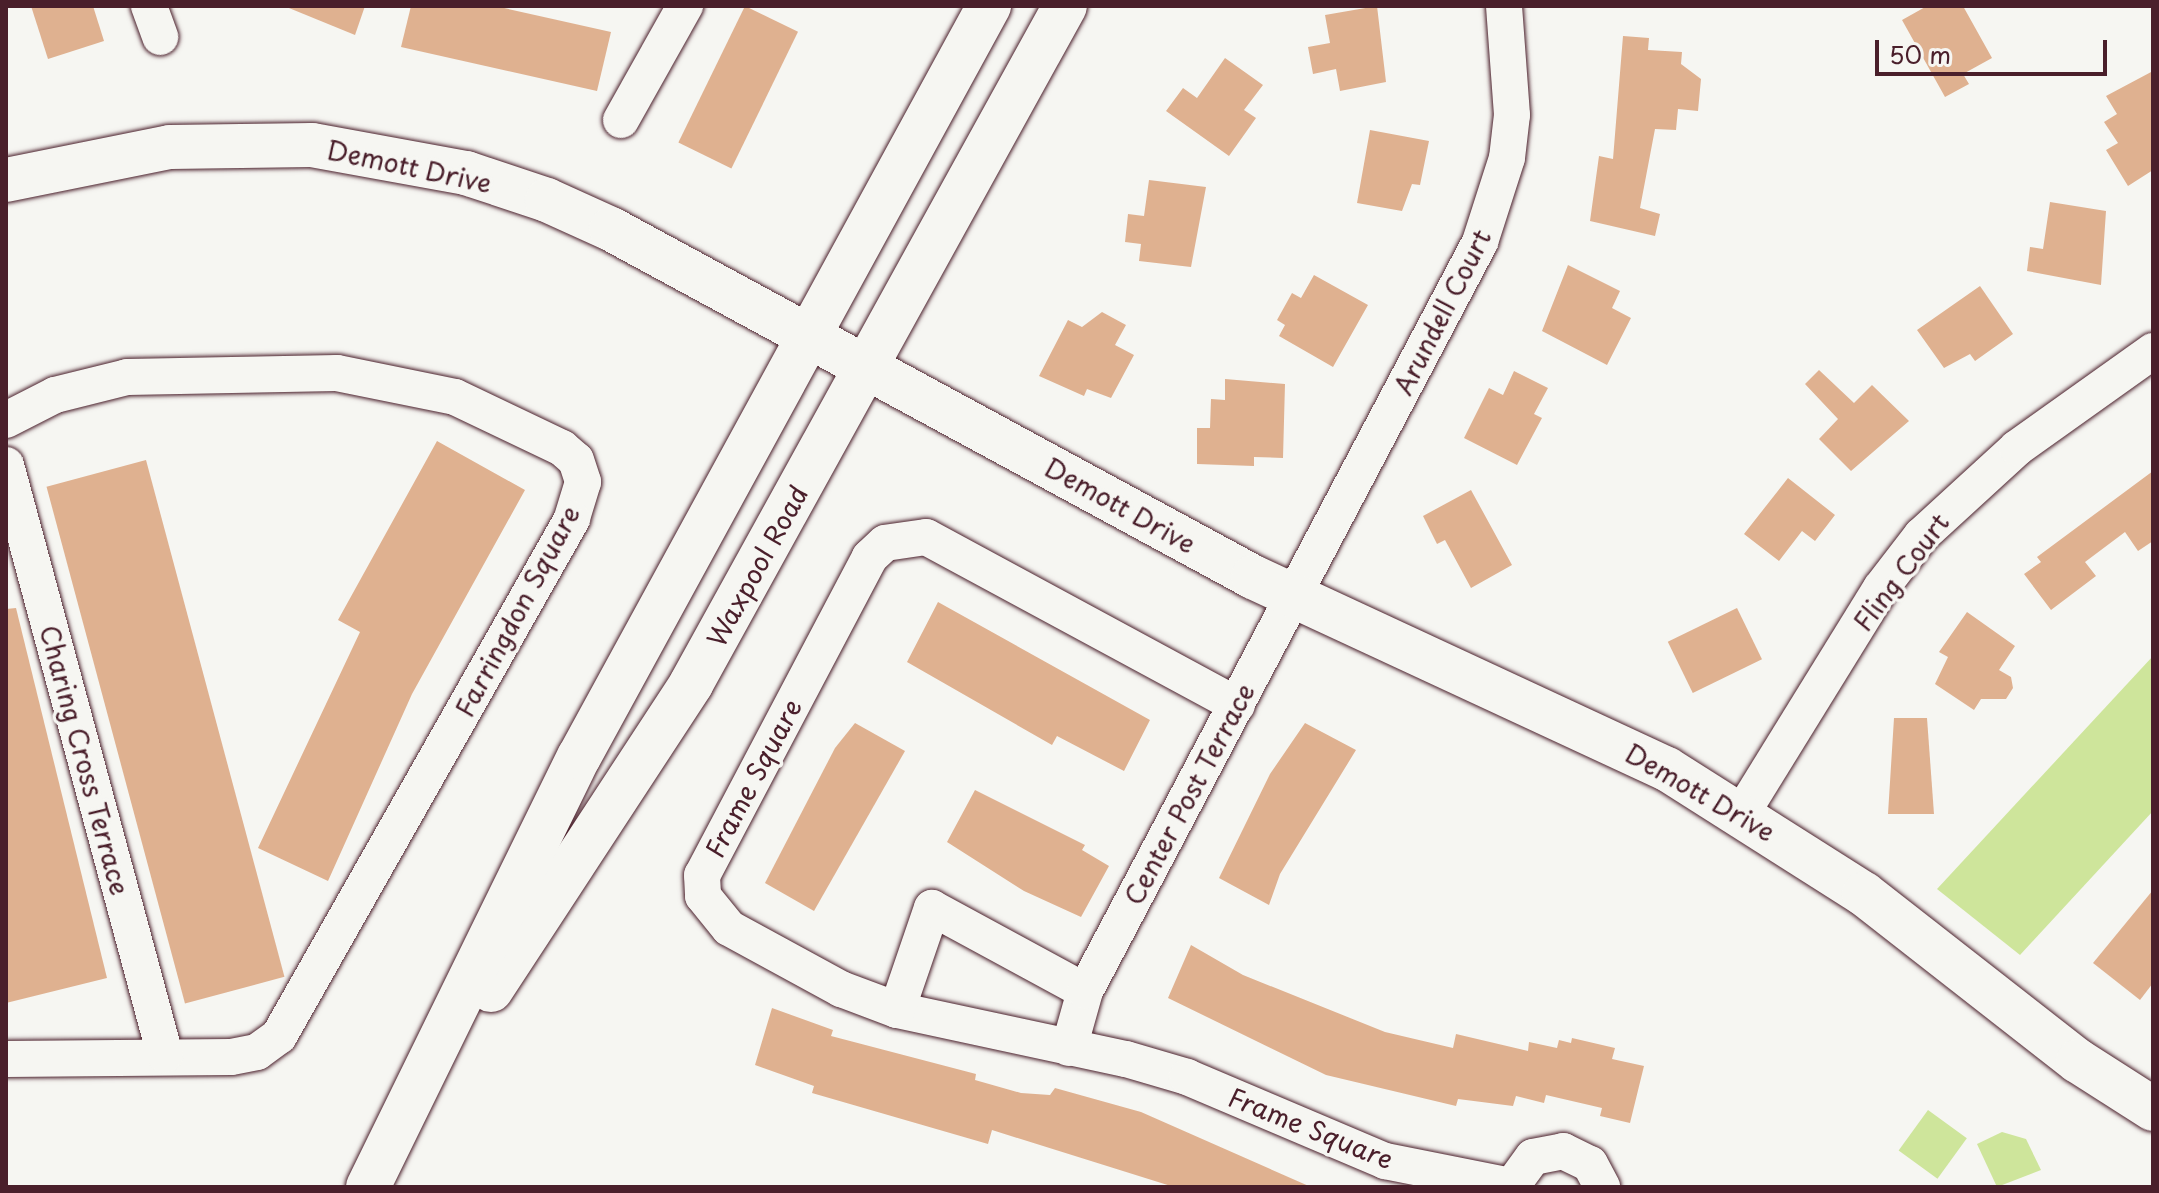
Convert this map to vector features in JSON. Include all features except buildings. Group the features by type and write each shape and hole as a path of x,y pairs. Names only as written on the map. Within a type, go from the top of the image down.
{"street":[{"name":"Waxpool Road","path":"368,1187 413,1104 579,757 989,6"},
{"name":"Waxpool Road","path":"413,1104 691,684 868,369 1065,6"},
{"name":"Arundell Court","path":"1293,597 1480,242 1496,201 1512,115 1504,6"},
{"path":"621,120 680,8"},
{"name":"Demott Drive","path":"6,180 170,147 312,145 382,154 547,200 1293,597 1577,723 1742,813 1864,894 2078,1061 2153,1109"},
{"name":"Fling Court","path":"1742,813 1881,588 1921,536 2017,448 2153,351"},
{"name":"Farringdon Square","path":"6,420 55,395 127,377 337,373 455,397 562,448 576,460 583,482 572,519 279,1036 257,1052 231,1057 165,1055 6,1059"},
{"name":"Charing Cross Terrace","path":"6,465 165,1055"},
{"name":"Frame Square","path":"1237,705 926,537 885,543 870,557 702,875 703,896 729,928 841,989 897,1010 1187,1077 1385,1161 1511,1187 1533,1157 1563,1151 1590,1164 1602,1187"},
{"name":"Center Post Terrace","path":"1069,1048 1085,991 1293,597"},
{"path":"897,1010 932,908 1085,991"}],"green space":[{"path":"2153,656 2153,811 2020,955 1937,889"},
{"path":"1928,1110 1967,1138 1937,1179 1899,1150"},
{"path":"2002,1132 2026,1139 2041,1170 1997,1187 1977,1144"}]}
